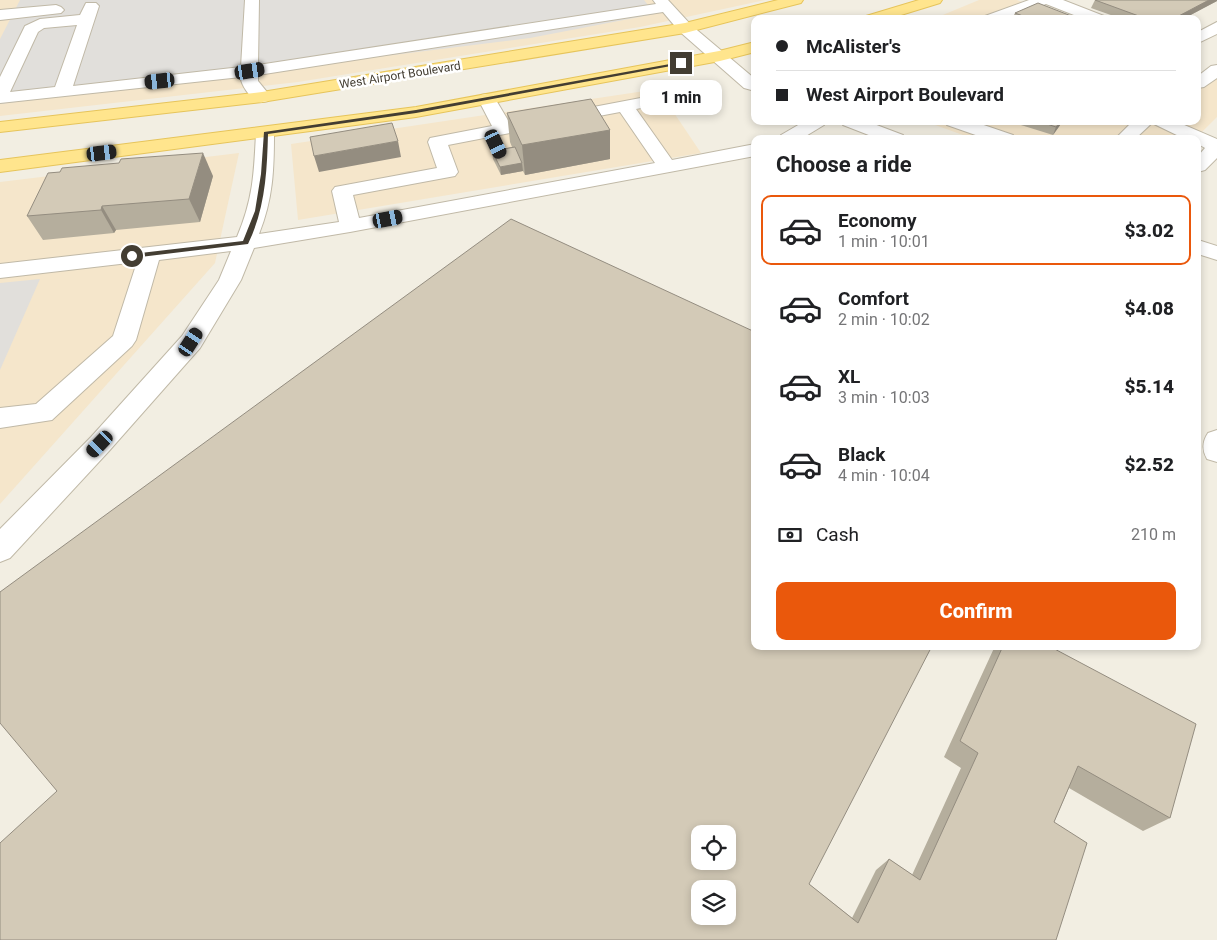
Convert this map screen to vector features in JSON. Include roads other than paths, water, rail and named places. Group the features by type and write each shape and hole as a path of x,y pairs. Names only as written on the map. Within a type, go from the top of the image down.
{"main road":[{"name":"West Airport Boulevard","path":"0,127 262,97 685,28 796,0"},
{"path":"884,15 935,0"},
{"path":"0,166 266,133 416,112 720,56 751,48"},
{"path":"262,97 266,133"}],"street":[{"path":"252,0 250,82 262,97"},
{"path":"1000,15 1043,0"},
{"path":"1048,0 1088,15"},
{"path":"90,8 40,24 31,29 0,96 62,92 250,71 663,4 685,28 751,84"},
{"path":"0,15 33,6 90,8"},
{"path":"62,92 90,8"},
{"path":"1016,9 1038,15"},
{"path":"1201,36 1217,27"},
{"path":"1201,80 1217,70"},
{"path":"350,226 342,191 448,172 437,142 497,137 536,123 672,97"},
{"path":"487,99 497,137"},
{"path":"625,106 667,166"},
{"path":"795,135 811,125"},
{"path":"859,125 886,135"},
{"path":"965,125 994,135"},
{"path":"1128,135 1140,125"},
{"path":"1168,125 1191,135"},
{"path":"1,547 100,444 191,342 230,280 258,211 264,174 266,133"},
{"path":"1201,139 1217,146 1201,163"},
{"path":"0,271 245,243 350,226 751,151"},
{"path":"511,175 520,194"},
{"path":"1201,248 1217,253"},
{"path":"0,418 43,412 124,340 150,254"},
{"path":"1217,440 1217,452"}]}
